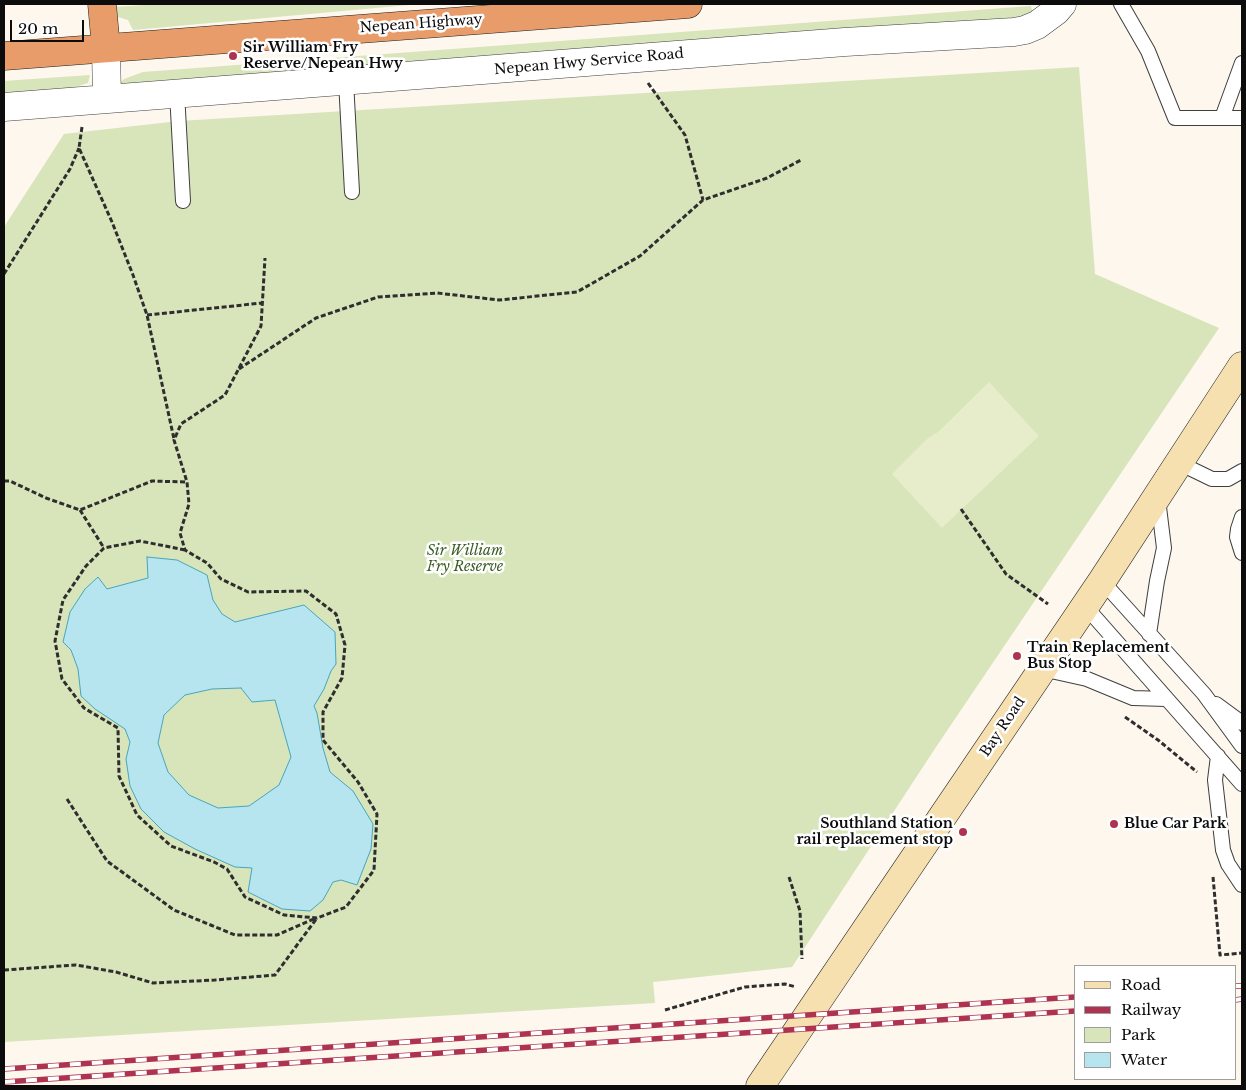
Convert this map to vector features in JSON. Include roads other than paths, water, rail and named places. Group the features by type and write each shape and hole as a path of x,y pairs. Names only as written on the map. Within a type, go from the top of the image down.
{"highway":[{"path":"102,4 106,48"},
{"name":"Nepean Highway","path":"4,56 688,4"}],"main road":[{"name":"Bay Road","path":"760,1086 1102,581 1242,366"}],"street":[{"name":"Nepean Hwy Service Road","path":"4,107 845,42 1014,32 1037,25 1056,11 1062,4"},
{"path":"96,100 106,48"}],"lane":[{"path":"1121,4 1148,51 1175,118 1242,118"},
{"path":"1222,118 1242,63"},
{"path":"346,82 352,192"},
{"path":"177,93 183,201"},
{"path":"1179,463 1212,479 1228,479 1242,471"},
{"path":"1149,634 1164,548 1158,495"},
{"path":"1242,517 1237,538 1242,553"},
{"path":"1102,581 1204,694 1242,746"},
{"path":"1085,606 1242,784"},
{"path":"1042,669 1087,679 1133,698 1166,699"},
{"path":"1204,694 1242,723"},
{"path":"1218,756 1215,780 1216,803 1223,850 1228,864 1242,885"}],"water":[{"path":"147,557 177,560 207,575 213,600 222,614 235,622 304,605 335,632 336,664 314,706 330,772 353,791 373,824 371,849 357,885 341,880 333,882 323,900 310,911 282,909 248,892 252,868 235,867 195,849 164,832 141,809 130,786 126,759 130,742 125,729 95,709 81,696 78,669 71,650 63,642 70,612 85,589 98,577 107,589 148,578","holes":["241,688 252,702 275,700 291,757 279,785 249,806 218,808 189,795 168,772 158,743 164,715 185,695 212,689"]}],"railway":[{"path":"1236,986 1242,986"},
{"path":"4,1069 1074,997"},
{"path":"1236,1000 1242,999"},
{"path":"4,1082 1074,1011"}],"place":[{"name":"Sir William Fry Reserve/Nepean Hwy","path":"233,56"},
{"name":"Train Replacement Bus Stop","path":"1017,656"},
{"name":"Blue Car Park","path":"1114,824"},
{"name":"Southland Station rail replacement stop","path":"963,832"}],"park label":[{"name":"Sir William Fry Reserve","path":"465,560"}]}
